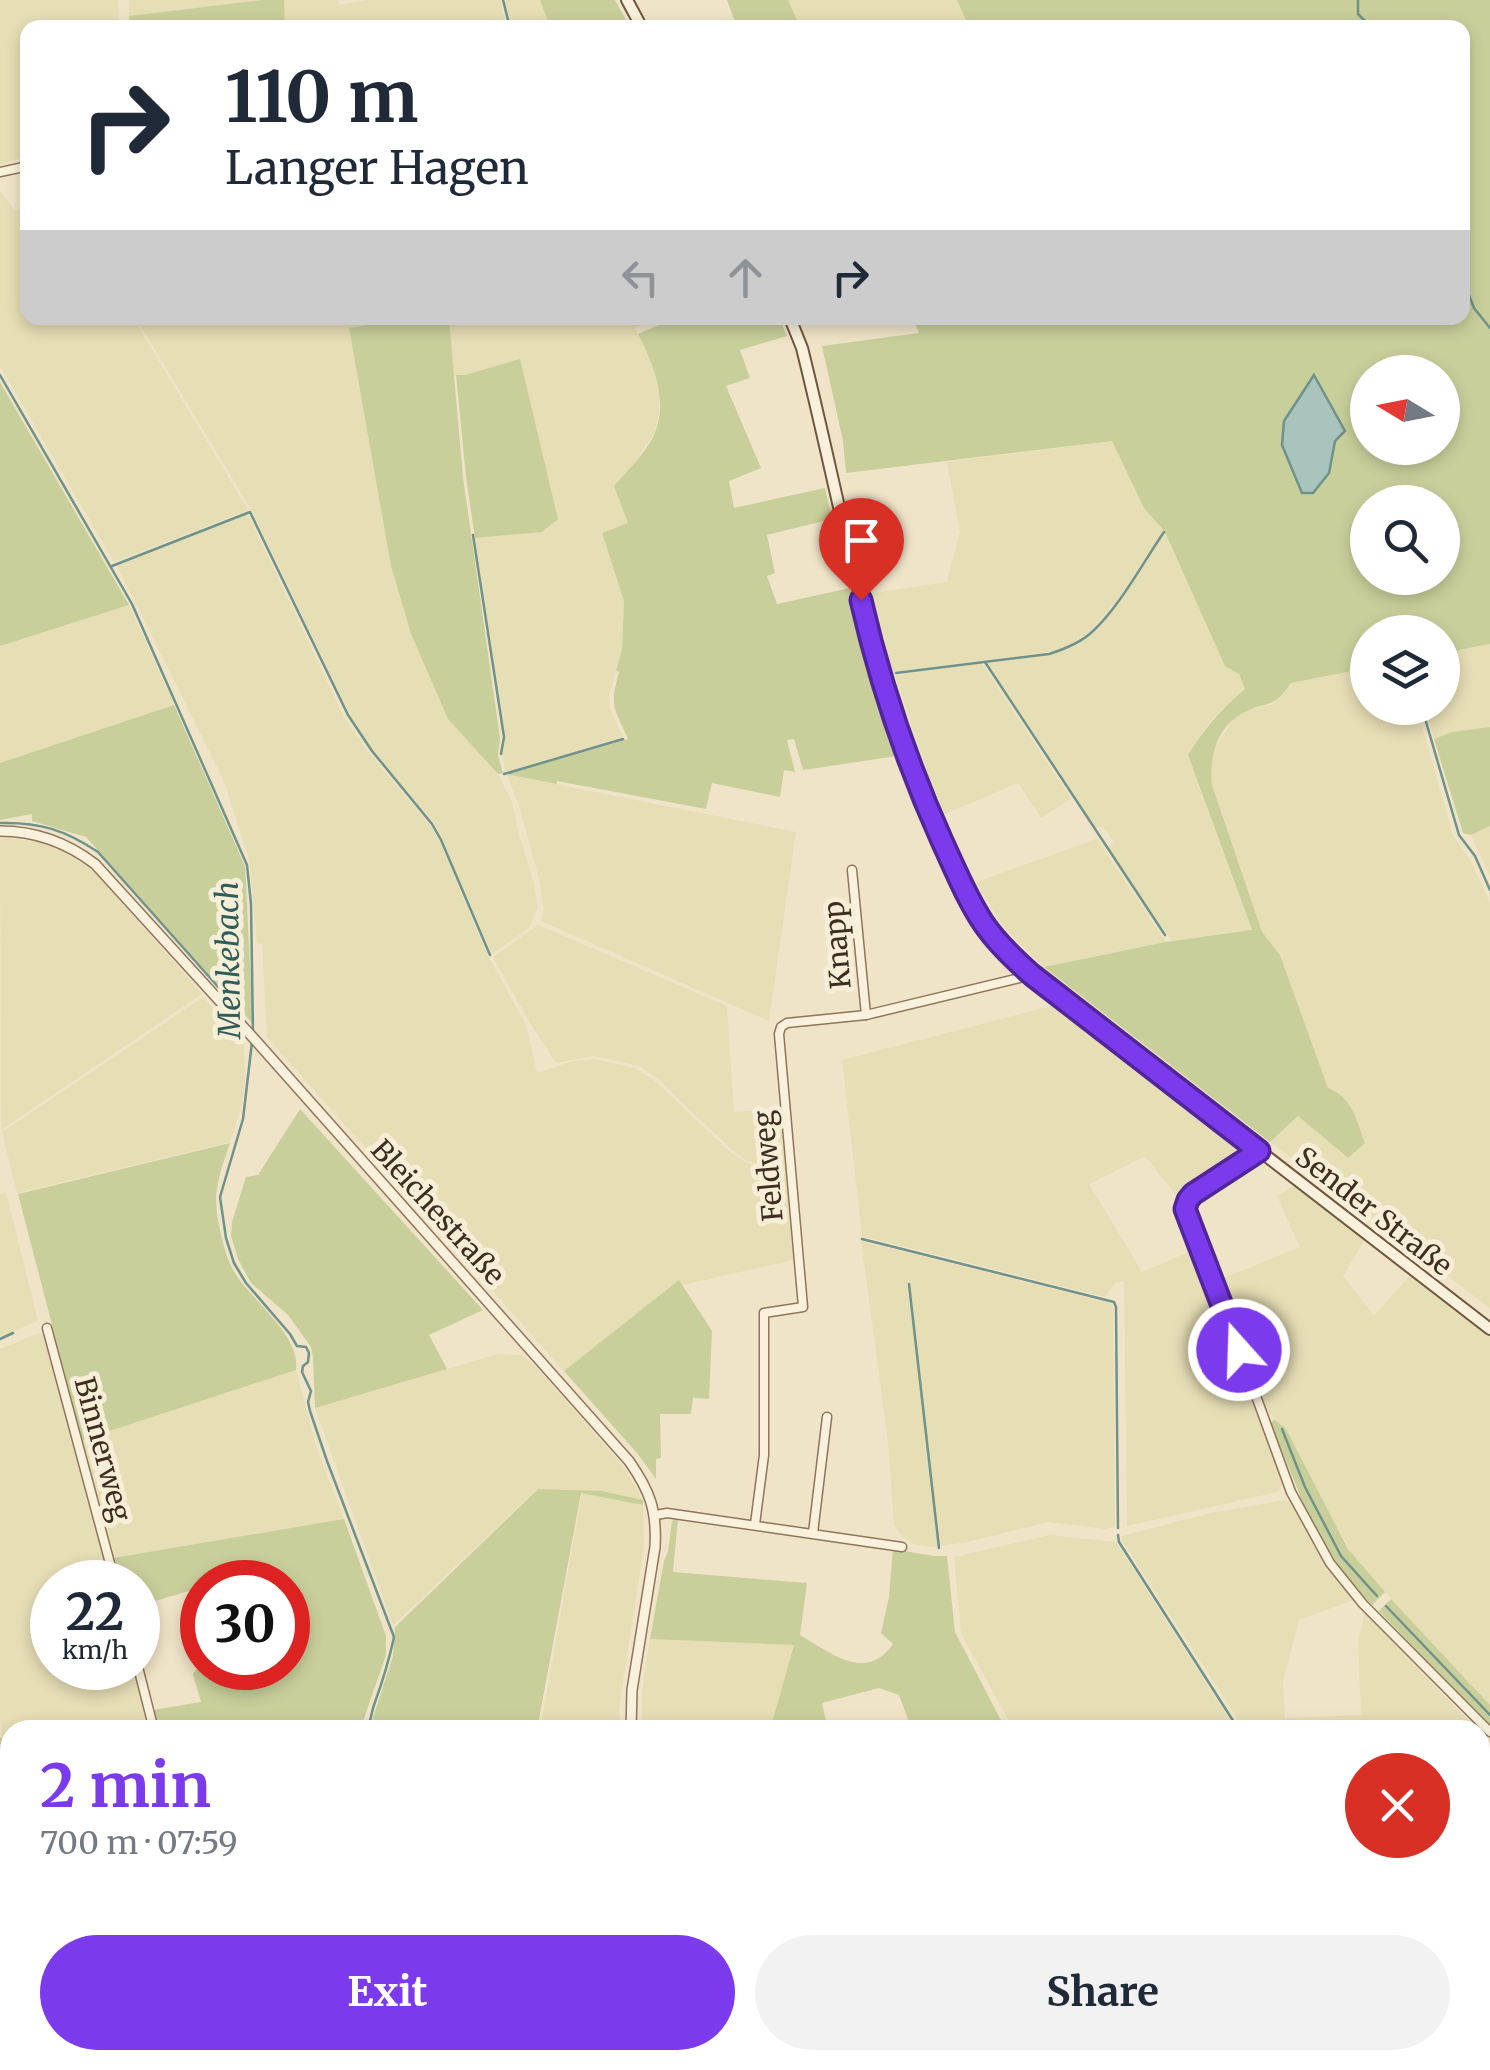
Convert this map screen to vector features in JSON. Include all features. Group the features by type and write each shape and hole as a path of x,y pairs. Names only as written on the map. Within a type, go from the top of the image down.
{"main road":[{"name":"Sender Straße","path":"793,325 802,348 868,629 897,731 961,883 984,924 1032,975 1490,1329"}],"street":[{"name":"Bleichestraße","path":"0,831 43,836 78,851 95,864 629,1461 650,1496 656,1515"},
{"name":"Knapp","path":"852,870 866,1015"},
{"name":"Feldweg","path":"755,1524 764,1456 764,1313 802,1306 781,1027 787,1022 866,1015 1032,975"},
{"path":"1259,1151 1193,1194 1185,1209 1291,1492 1340,1576 1478,1720"},
{"name":"Binnerweg","path":"47,1328 110,1560"},
{"path":"813,1533 827,1417"},
{"path":"632,1720 632,1690 655,1546 656,1515 755,1524 902,1546"},
{"path":"144,1690 151,1720"}],"shaded area":[{"path":"0,0 118,0 119,20 20,20 20,159 0,164"},
{"path":"129,0 262,0 129,16"},
{"path":"284,0 338,0 339,5 368,0 500,0 505,20 285,20"},
{"path":"504,0 540,0 547,20 509,20"},
{"path":"788,0 957,0 966,20 797,20"},
{"path":"0,191 15,211 20,210 20,325 137,325 248,510 114,562 0,366"},
{"path":"140,325 370,325 349,329 391,566 411,634 448,719 498,774 512,802 533,880 538,907 529,928 492,954 434,823 373,751 350,715 252,511"},
{"path":"449,325 641,325 635,328 651,360 659,393 654,434 638,458 629,523 602,533 624,601 622,649 609,695 610,708 623,737 505,772 505,736 475,538 542,532 520,360 453,376"},
{"path":"1112,441 1144,507 1163,531 1122,593 1090,632 1067,647 1048,652 893,672 873,593 947,582 960,532 947,462"},
{"path":"248,514 344,717 439,841 488,956 526,1025 537,1073 573,1061 594,1059 635,1068 655,1081 729,1151 745,1162 787,1174 793,1260 683,1285 678,1281 564,1371 267,1037 262,944 257,943 250,863 224,781 117,566"},
{"path":"1165,532 1225,665 1239,674 1245,689 1205,728 1188,756 1252,931 1172,941 1107,847 1114,842 1103,826 1096,828 988,663 1051,654 1093,634"},
{"path":"129,605 174,705 0,763 0,646"},
{"path":"1490,644 1490,727 1434,739 1430,725 1460,725 1460,650"},
{"path":"982,663 1071,799 1041,818 1018,783 945,814 930,780 895,675"},
{"path":"1350,671 1350,725 1422,725 1453,835 1471,861 1490,903 1490,1308 1270,1142 1298,1116 1347,1158 1328,1088 1280,955 1262,932 1212,784 1212,751 1233,720 1247,710 1273,704 1291,683"},
{"path":"506,774 796,832 769,1021 541,921 544,909 539,879 518,802"},
{"path":"1490,826 1490,876 1471,835"},
{"path":"0,839 60,849 92,869 202,994 1,1130"},
{"path":"1097,839 1166,942 1044,967 998,919 976,882"},
{"path":"538,925 727,1006 734,1112 781,1109 786,1171 747,1161 640,1066 594,1056 556,1063 493,957"},
{"path":"203,997 244,1043 242,1105 230,1142 17,1193 2,1132"},
{"path":"1059,1004 1254,1152 1178,1198 1145,1156 1089,1184 1142,1272 1196,1249 1283,1484 1277,1492 1127,1526 1124,1281 1115,1283 1105,1297 862,1236 842,1060"},
{"path":"1296,1185 1365,1239 1343,1276 1374,1316 1411,1274 1490,1334 1490,1705 1357,1562 1286,1429 1266,1410 1219,1280 1300,1247 1277,1196"},
{"path":"6,1192 38,1321 0,1337 0,1194"},
{"path":"861,1241 1111,1303 1115,1527 1048,1522 968,1542 929,1547 903,1537 894,1525 888,1441"},
{"path":"39,1333 46,1343 105,1560 30,1560 30,1690 140,1690 147,1720 0,1720 0,1349"},
{"path":"498,1354 522,1355 536,1367 624,1467 643,1500 602,1491 537,1489 393,1626 315,1408"},
{"path":"296,1370 316,1446 344,1519 113,1558 82,1440"},
{"path":"582,1493 643,1505 644,1547 620,1720 542,1720"},
{"path":"1284,1500 1292,1504 1353,1600 1299,1620 1283,1681 1285,1718 1361,1715 1358,1642 1365,1613 1467,1720 1238,1720 1122,1541 1122,1536 1211,1513"},
{"path":"1050,1535 1116,1542 1230,1720 1008,1720 961,1634 954,1557"},
{"path":"650,1639 794,1645 773,1720 642,1720"}],"green space":[{"path":"284,0 285,20 129,20 129,16"},
{"path":"540,0 615,0 626,20 547,20"},
{"path":"727,0 788,0 797,20 734,20"},
{"path":"957,0 1490,0 1490,644 1460,650 1460,615 1350,615 1350,671 1291,683 1275,700 1237,717 1217,742 1212,763 1212,785 1262,932 1280,955 1328,1088 1348,1104 1365,1143 1348,1158 1298,1116 1270,1142 1044,967 1166,942 1252,930 1188,755 1214,720 1245,689 1239,674 1225,666 1165,532 1144,508 1112,441 846,473 822,346 919,333 916,325 1470,325 1470,20 966,20"},
{"path":"450,325 463,477 503,773 498,774 448,719 411,634 391,566 349,328"},
{"path":"659,325 782,325 787,336 740,350 750,378 726,386 761,468 729,481 734,508 825,488 832,519 767,535 775,573 767,576 777,604 850,588 871,677 897,756 803,770 794,739 787,740 795,772 784,770 780,797 712,783 706,809 506,774 628,739 614,700 624,601 602,533 628,523 614,486 646,449 658,422 657,383 638,334"},
{"path":"520,359 558,519 542,532 475,538 456,375"},
{"path":"0,382 129,605 0,646"},
{"path":"174,705 245,866 253,1024 86,837 32,821 32,814 0,820 0,763"},
{"path":"1490,727 1490,826 1471,835 1463,833 1434,739 1452,732"},
{"path":"300,1109 483,1310 429,1335 447,1369 315,1408 311,1347 288,1315 251,1283 231,1236 246,1177 258,1175"},
{"path":"230,1143 216,1197 225,1249 239,1278 290,1343 296,1370 82,1440 18,1194"},
{"path":"679,1280 712,1331 709,1399 693,1398 691,1414 660,1414 661,1458 656,1459 656,1479 564,1371"},
{"path":"1274,1419 1286,1429 1348,1549 1385,1592 1372,1605 1344,1574 1310,1520 1271,1424"},
{"path":"538,1489 602,1491 643,1500 643,1505 581,1493 539,1720 372,1720 393,1656 395,1627"},
{"path":"344,1519 386,1636 386,1655 363,1720 156,1720 153,1710 201,1702 198,1690 310,1690 310,1560 180,1560 180,1594 160,1600 160,1560 114,1560"},
{"path":"678,1519 673,1572 807,1583 800,1635 836,1656 860,1663 883,1656 893,1644 881,1633 893,1549 947,1556 955,1632 1001,1720 908,1720 899,1695 879,1688 822,1703 826,1720 773,1720 794,1645 650,1639 672,1521"},
{"path":"1391,1599 1490,1705 1490,1720 1483,1720 1379,1611"}],"water":[{"path":"1314,375 1345,431 1335,441 1329,473 1313,493 1302,493 1282,445 1284,421"}],"waterway":[{"path":"503,0 508,20"},
{"path":"1358,0 1358,14 1364,20"},
{"path":"1470,298 1490,328"},
{"name":"Menkebach","path":"0,375 132,604 247,865 253,1034"},
{"path":"112,566 250,512 348,715 441,840 490,955"},
{"path":"896,673 1049,654 1066,648 1092,632 1112,610 1164,532"},
{"path":"473,535 504,737 501,754"},
{"path":"985,662 1165,935"},
{"path":"1427,725 1459,835 1475,856 1490,890"},
{"path":"504,774 623,739"},
{"path":"0,823 52,829 98,852 236,1007"},
{"name":"Menkebach","path":"252,1042 243,1119 220,1197 226,1238 246,1283 297,1346 306,1347 309,1353 302,1372 311,1391 310,1411 394,1637 370,1720"},
{"path":"862,1239 1114,1302 1118,1528"},
{"path":"909,1284 939,1548"},
{"path":"0,1339 13,1333"},
{"path":"1282,1429 1305,1487 1341,1556 1377,1596"},
{"path":"1118,1535 1233,1720"},
{"path":"1386,1606 1490,1715"}],"route":[{"path":"861,600 897,731 961,883 984,924 1032,975 1259,1151 1193,1194 1185,1209 1239,1350"}]}
